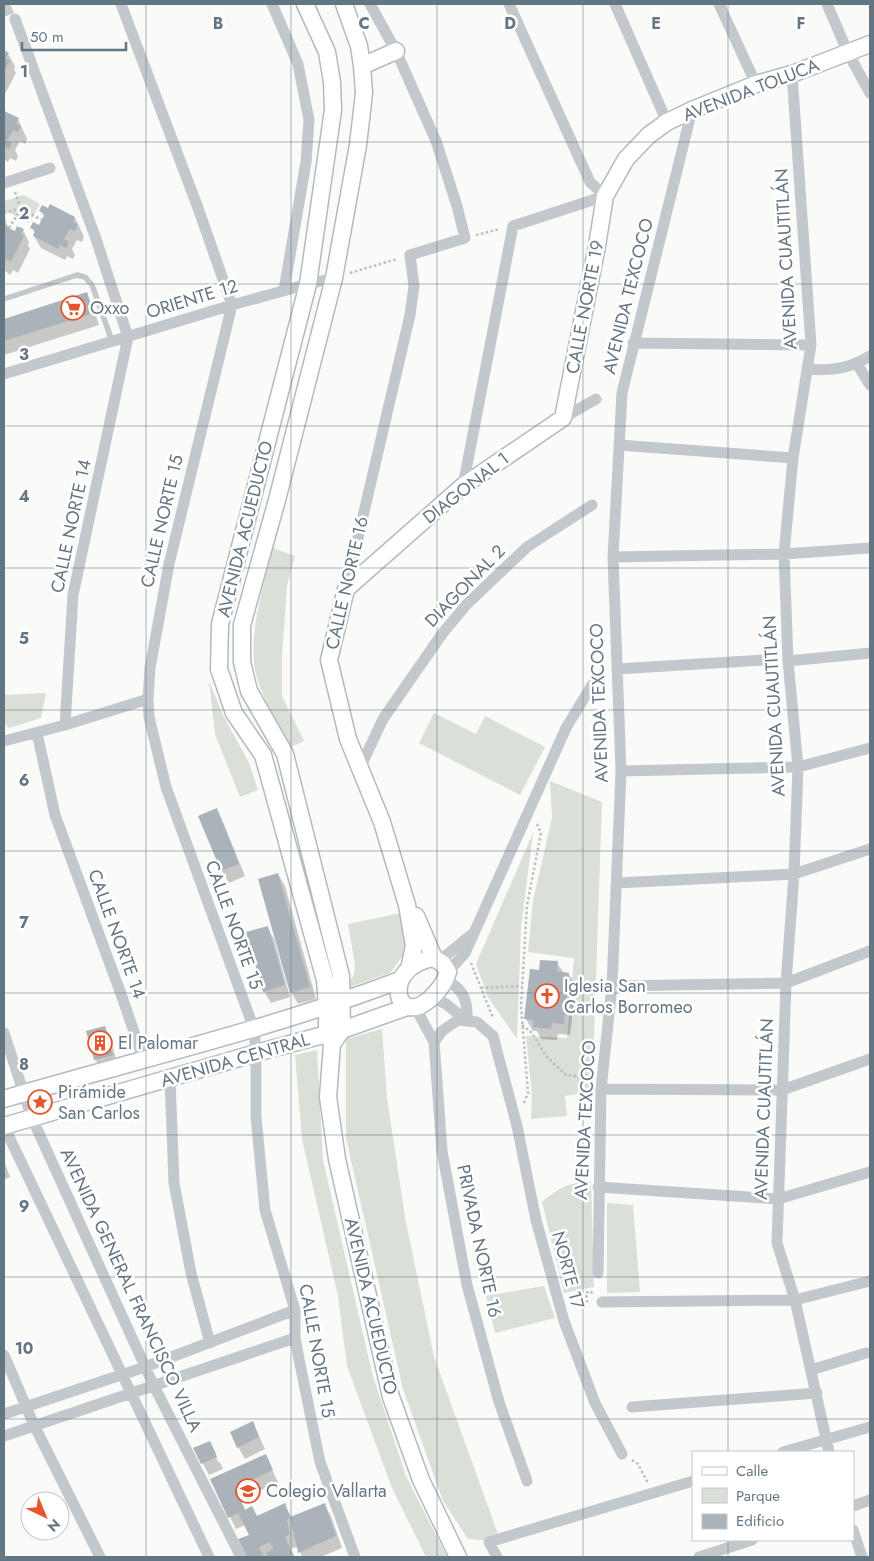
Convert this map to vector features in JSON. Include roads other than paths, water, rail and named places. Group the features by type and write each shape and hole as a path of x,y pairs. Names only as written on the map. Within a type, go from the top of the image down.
{"street":[{"path":"121,4 198,208 232,305"},
{"path":"272,4 298,64 309,120 306,162 284,290"},
{"name":"AVENIDA ACUEDUCTO","path":"305,4 327,52 332,82 333,110 308,284 220,624 219,669 234,713 263,755 325,980 334,1005"},
{"name":"AVENIDA ACUEDUCTO","path":"344,4 359,46 362,66 364,94 358,145 334,278 277,500 242,625 242,662 249,691 285,754 341,976 334,1005 328,1097 337,1159 391,1397 421,1480 458,1557"},
{"path":"362,66 396,51 370,4"},
{"path":"462,486 513,226 605,196 590,182 509,4"},
{"path":"615,4 667,122"},
{"path":"719,4 756,84"},
{"path":"827,4 848,53 870,93"},
{"path":"15,19 95,236 128,337"},
{"name":"AVENIDA TOLUCA","path":"605,196 626,159 649,135 667,122 756,84 792,74 870,44"},
{"name":"CALLE NORTE 16","path":"396,51 436,141 457,206 465,238 410,255 414,286 410,315 330,660 348,739 382,822 407,905 414,946 398,994 400,1002 411,1007"},
{"name":"AVENIDA CUAUTITLÁN","path":"792,74 811,345 793,458 784,554 788,661 798,767 794,874 786,983 777,1243 795,1300 829,1451"},
{"name":"AVENIDA TEXCOCO","path":"598,1273 601,1089 612,986 621,771 614,624 613,557 622,393 692,110"},
{"path":"8,182 50,168"},
{"name":"CALLE NORTE 19","path":"563,418 605,196"},
{"name":"ORIENTE 12","path":"4,374 232,305 334,278"},
{"name":"CALLE NORTE 15","path":"232,305 169,564 150,668 149,717 166,787 254,1029 256,1118 265,1210 295,1310 295,1338 320,1462 355,1557"},
{"name":"CALLE NORTE 14","path":"65,725 73,595 128,337"},
{"path":"633,343 811,345"},
{"path":"807,370 828,371 858,364 870,356"},
{"path":"858,364 870,385"},
{"name":"DIAGONAL 1","path":"346,589 462,486 563,418 596,399"},
{"path":"619,446 793,458"},
{"name":"DIAGONAL 2","path":"360,768 384,719 442,634 466,605 527,548 592,505"},
{"path":"613,557 784,554 870,548"},
{"path":"788,661 870,653"},
{"path":"617,669 764,660"},
{"path":"442,968 465,953 566,728 592,685"},
{"path":"4,741 65,725 148,699"},
{"name":"CALLE NORTE 14","path":"37,733 55,815 144,1060"},
{"path":"621,771 798,767 870,748"},
{"path":"617,883 794,874 870,849"},
{"name":"CALLE NORTE 16","path":"407,905 417,917 442,968"},
{"path":"442,968 473,934"},
{"path":"612,986 786,983 870,951"},
{"name":"AVENIDA CENTRAL","path":"4,1099 334,1005 405,975 421,960 442,968 432,997 428,1001 333,1036 256,1053 4,1126"},
{"path":"442,968 466,999 467,1021"},
{"path":"432,997 446,1004 467,1021"},
{"name":"PRIVADA NORTE 16","path":"411,1007 431,1037 442,1151 468,1286 500,1402 527,1481"},
{"path":"431,1037 458,1020 467,1021"},
{"name":"NORTE 17","path":"467,1021 477,1022 493,1036 517,1126 536,1220 560,1305 595,1403 622,1454"},
{"name":"AVENIDA GENERAL FRANCISCO VILLA","path":"4,1032 32,1118 153,1384 241,1557"},
{"path":"601,1089 782,1090 870,1059"},
{"path":"170,1078 174,1184 191,1273 210,1343"},
{"path":"4,1126 209,1557"},
{"path":"598,1187 778,1199 870,1172"},
{"path":"602,1302 795,1300 870,1281"},
{"path":"4,1414 145,1367 295,1310"},
{"path":"4,1436 153,1384 295,1338"},
{"path":"811,1370 866,1354"},
{"path":"4,1355 34,1425 100,1557"},
{"path":"632,1407 817,1393"},
{"path":"786,1451 870,1427"},
{"path":"497,1557 490,1542 692,1480"},
{"path":"854,1506 870,1500"},
{"path":"854,1533 862,1557"},
{"path":"699,1557 749,1541"}],"lane":[{"path":"4,299 77,275 85,277 92,285 112,341"}],"place":[{"name":"Oxxo","path":"73,308"},
{"name":"Iglesia San Carlos Borromeo","path":"547,996"},
{"name":"El Palomar","path":"100,1043"},
{"name":"Pirámide San Carlos","path":"40,1102"},
{"name":"Colegio Vallarta","path":"248,1491"}]}
